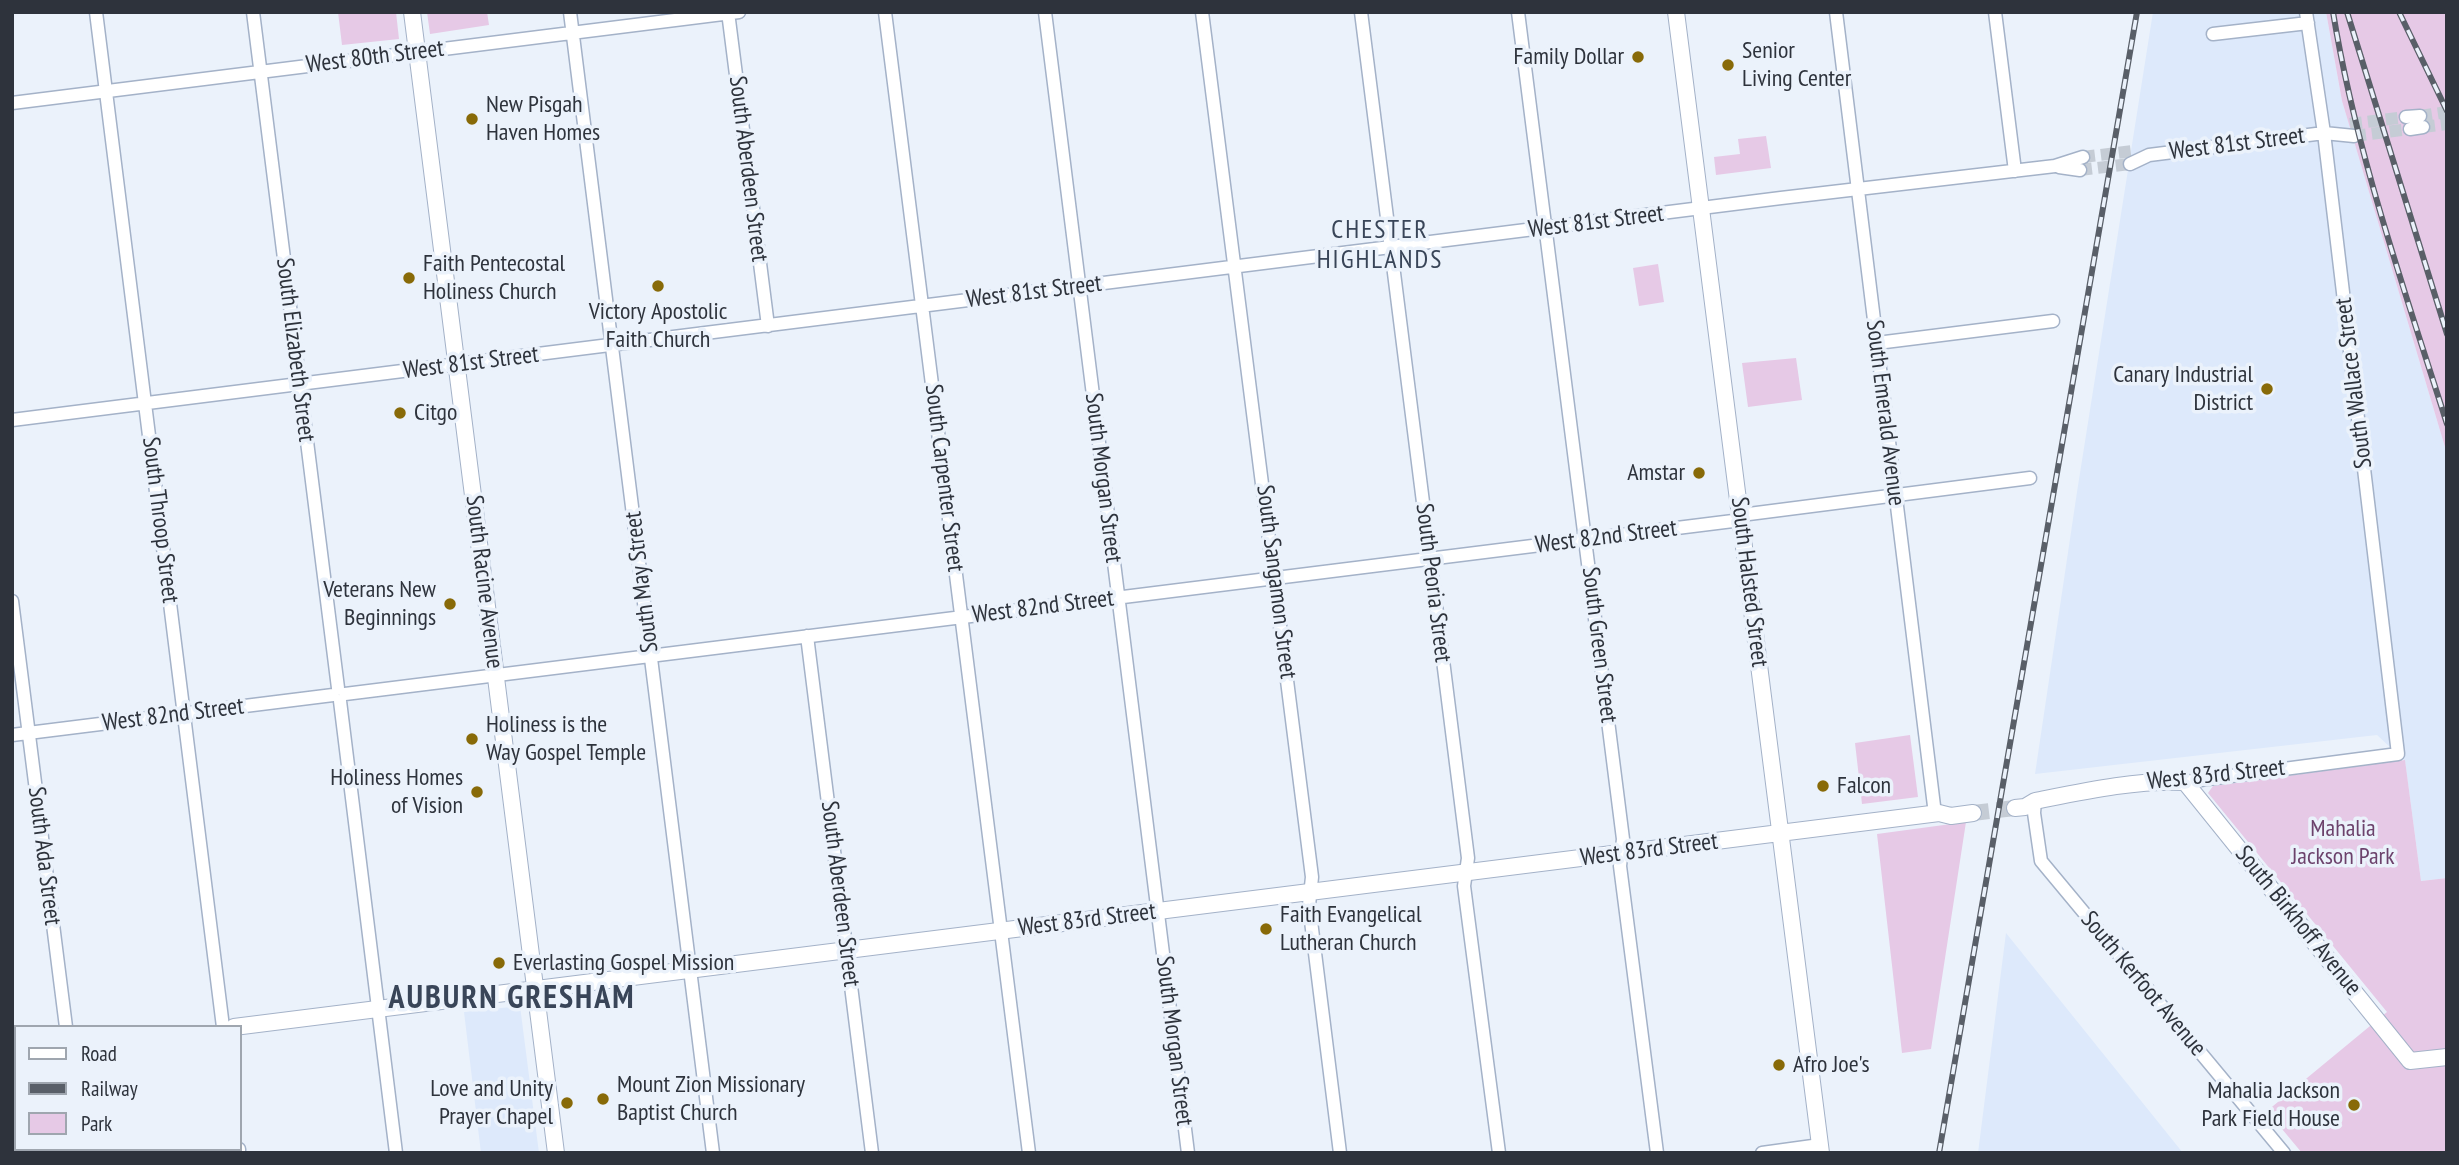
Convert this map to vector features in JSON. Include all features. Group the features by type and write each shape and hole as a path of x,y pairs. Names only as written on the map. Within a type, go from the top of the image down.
{"street":[{"name":"South Throop Street","path":"96,12 223,1025"},
{"name":"South Elizabeth Street","path":"253,12 396,1153"},
{"name":"South Racine Avenue","path":"412,12 556,1153"},
{"name":"South May Street","path":"570,12 713,1153"},
{"name":"South Carpenter Street","path":"885,12 1029,1153"},
{"name":"South Morgan Street","path":"1045,12 1188,1153"},
{"name":"South Sangamon Street","path":"1202,12 1276,578 1312,877 1309,905 1340,1153"},
{"name":"South Peoria Street","path":"1361,12 1468,858 1464,886 1499,1153"},
{"name":"South Green Street","path":"1518,12 1623,839 1620,866 1657,1153"},
{"name":"South Halsted Street","path":"1676,12 1821,1149"},
{"name":"South Emerald Avenue","path":"1836,12 1937,814"},
{"path":"1995,12 2015,171"},
{"name":"West 80th Street","path":"12,103 732,13"},
{"name":"South Aberdeen Street","path":"732,13 768,326"},
{"path":"2213,34 2307,18"},
{"name":"South Wallace Street","path":"2307,18 2324,134 2398,754"},
{"path":"2408,123 2422,122"},
{"name":"West 81st Street","path":"2132,157 2352,130"},
{"name":"West 81st Street","path":"12,419 2082,163"},
{"path":"1877,343 2053,321"},
{"name":"West 82nd Street","path":"12,735 1586,540 2030,478"},
{"name":"South Ada Street","path":"12,601 66,1025"},
{"name":"South Aberdeen Street","path":"807,636 872,1153"},
{"name":"West 83rd Street","path":"2016,803 2025,807 2035,801 2127,784 2185,782 2398,754"},
{"name":"South Birkhoff Avenue","path":"2185,782 2410,1060 2447,1057"},
{"name":"South Kerfoot Avenue","path":"2035,801 2034,813 2041,861 2284,1153"},
{"name":"West 83rd Street","path":"242,1026 1781,833 1937,814 1951,816 1974,808"},
{"path":"1762,1153 1821,1149"}],"shaded area":[{"path":"2153,12 2326,12 2342,101 2447,454 2447,878 2421,881 2405,761 2377,735 2035,774"},
{"path":"2006,933 2183,1153 1978,1153"},
{"path":"520,1006 539,1153 481,1153 464,1012"}],"green space":[{"path":"338,12 396,12 399,39 342,45"},
{"path":"427,12 487,12 489,25 430,34"},
{"path":"2326,12 2447,12 2447,454 2342,101"},
{"path":"1766,136 1771,168 1716,175 1714,157 1740,154 1738,139"},
{"path":"1658,264 1664,302 1639,306 1633,268"},
{"path":"1796,358 1802,400 1748,407 1742,363"},
{"path":"1910,735 1918,797 1862,804 1855,743"},
{"name":"Mahalia Jackson Park","path":"2405,760 2421,881 2447,878 2447,1153 2302,1153 2267,1111 2387,1012 2208,793 2213,786"},
{"path":"1966,822 1931,1049 1902,1053 1877,834"}],"tunnel":[{"path":"2420,116 2447,112"},
{"path":"2350,124 2406,117"},
{"path":"2423,127 2447,124"},
{"path":"2354,136 2410,129"},
{"path":"2083,157 2133,151"},
{"path":"2080,170 2130,164"},
{"path":"1973,813 2015,808"}],"railway":[{"path":"1939,1153 2137,12"},
{"path":"2333,12 2354,117 2368,168 2447,424"},
{"path":"2347,12 2447,334"},
{"path":"2399,12 2447,111"}],"place":[{"name":"Family Dollar","path":"1638,57"},
{"name":"Senior Living Center","path":"1728,65"},
{"name":"New Pisgah Haven Homes","path":"472,119"},
{"name":"Faith Pentecostal Holiness Church","path":"409,278"},
{"name":"Victory Apostolic Faith Church","path":"658,286"},
{"name":"Canary Industrial District","path":"2267,389"},
{"name":"Citgo","path":"400,413"},
{"name":"Amstar","path":"1699,473"},
{"name":"Veterans New Beginnings","path":"450,604"},
{"name":"Holiness is the Way Gospel Temple","path":"472,739"},
{"name":"Falcon","path":"1823,786"},
{"name":"Holiness Homes of Vision","path":"477,792"},
{"name":"Faith Evangelical Lutheran Church","path":"1266,929"},
{"name":"Everlasting Gospel Mission","path":"499,963"},
{"name":"Afro Joe's","path":"1779,1065"},
{"name":"Mount Zion Missionary Baptist Church","path":"603,1099"},
{"name":"Love and Unity Prayer Chapel","path":"567,1103"},
{"name":"Mahalia Jackson Park Field House","path":"2354,1105"}],"district":[{"name":"CHESTER HIGHLANDS","path":"1380,246"},
{"name":"AUBURN GRESHAM","path":"512,999"}]}
